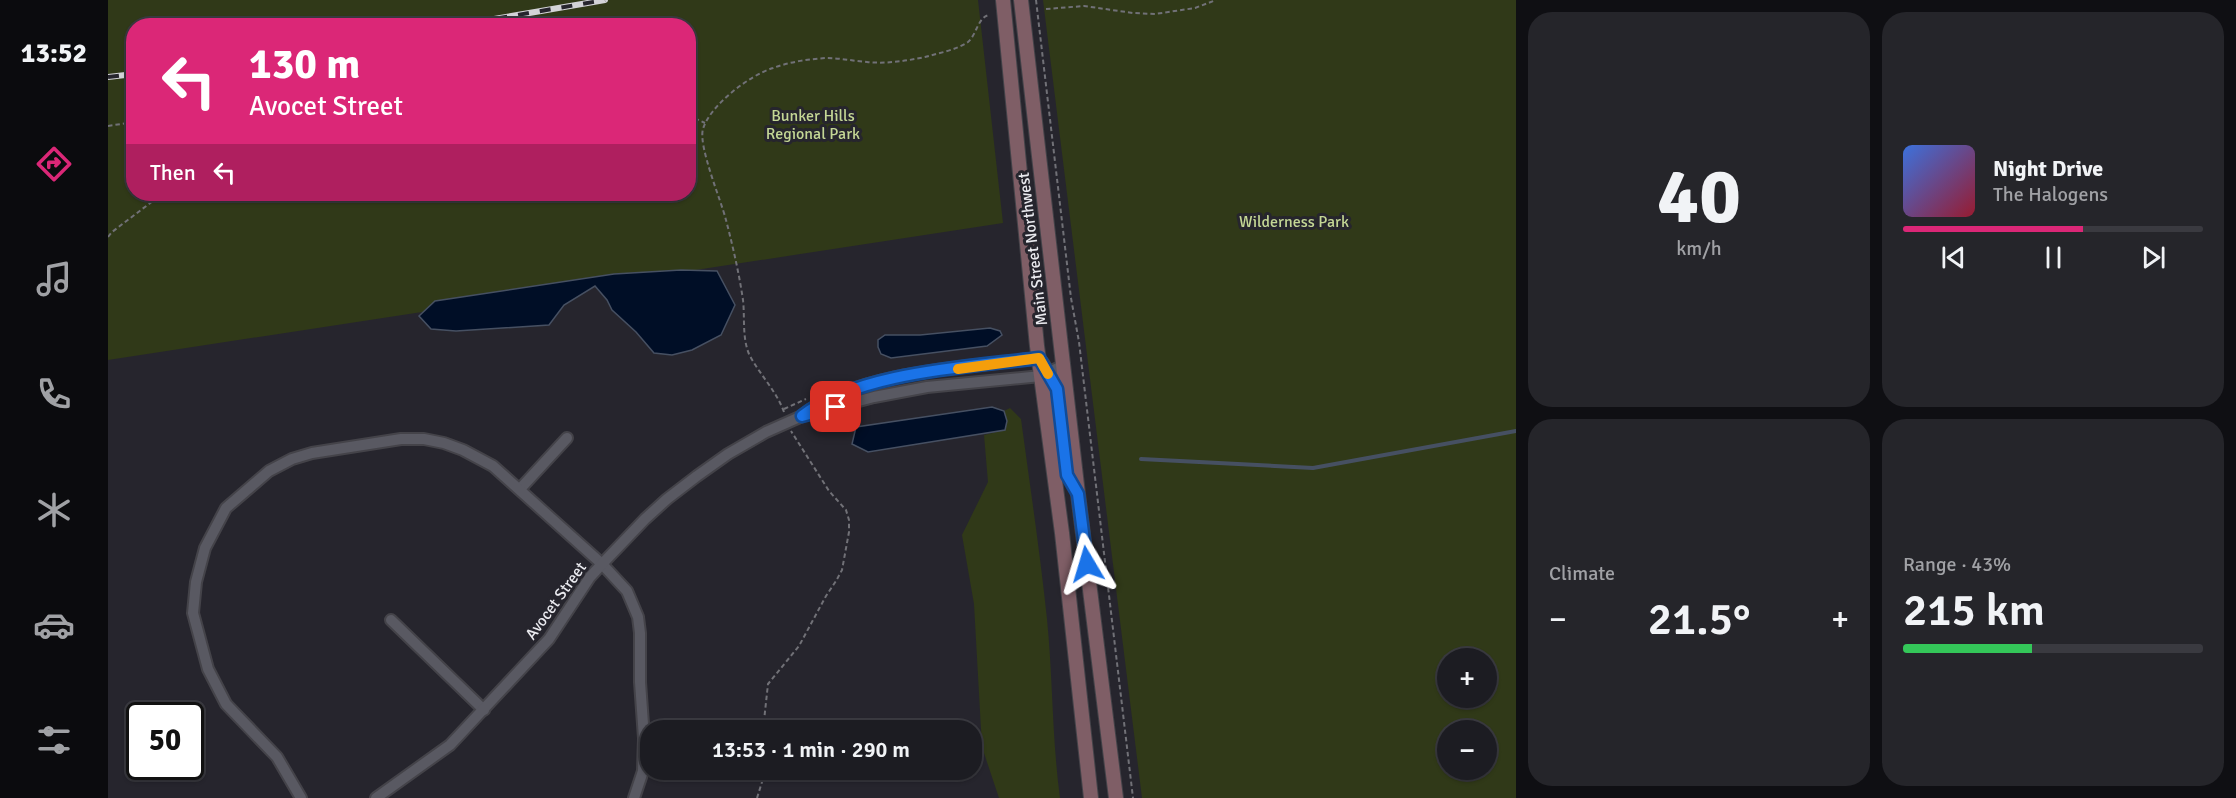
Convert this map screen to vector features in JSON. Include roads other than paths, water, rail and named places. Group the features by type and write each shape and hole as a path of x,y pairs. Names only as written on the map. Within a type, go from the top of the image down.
{"main road":[{"name":"Main Street Northwest","path":"1004,0 1039,358 1044,374 1091,798"},
{"name":"Main Street Northwest","path":"1021,0 1116,798"},
{"name":"Main Street Northwest","path":"1044,374 1057,389 1067,475 1078,494"}],"street":[{"name":"Avocet Street","path":"802,416 814,406 860,387 887,380 1039,358"},
{"name":"Avocet Street","path":"376,798 450,745 484,710 549,639 590,577 645,519 697,476 748,442 802,416 874,397 927,387 1044,374 1064,365"},
{"path":"520,489 567,438"},
{"path":"301,798 277,757 226,704 208,669 193,613 196,582 205,548 226,508 269,471 292,459 312,453 401,439 424,439 462,450 493,466 602,564 627,591 638,617 640,633 640,682 644,738 643,771 634,798"},
{"path":"391,620 484,710"}],"water":[{"path":"681,270 717,271 735,305 721,335 692,350 672,355 654,353 612,310 595,286 564,305 549,325 456,331 431,329 419,316 435,301 614,274"},
{"path":"990,328 1000,331 1002,335 987,346 891,358 881,354 878,347 878,340 885,335 920,335"},
{"path":"992,407 1004,411 1007,421 1005,430 868,452 852,444 856,427"}],"waterway":[{"path":"1141,459 1313,468 1516,431"}],"railway":[{"path":"500,18 605,0"},
{"path":"108,77 126,75"}],"park label":[{"name":"Bunker Hills Regional Park","path":"813,125"},
{"name":"Wilderness Park","path":"1294,222"}]}
